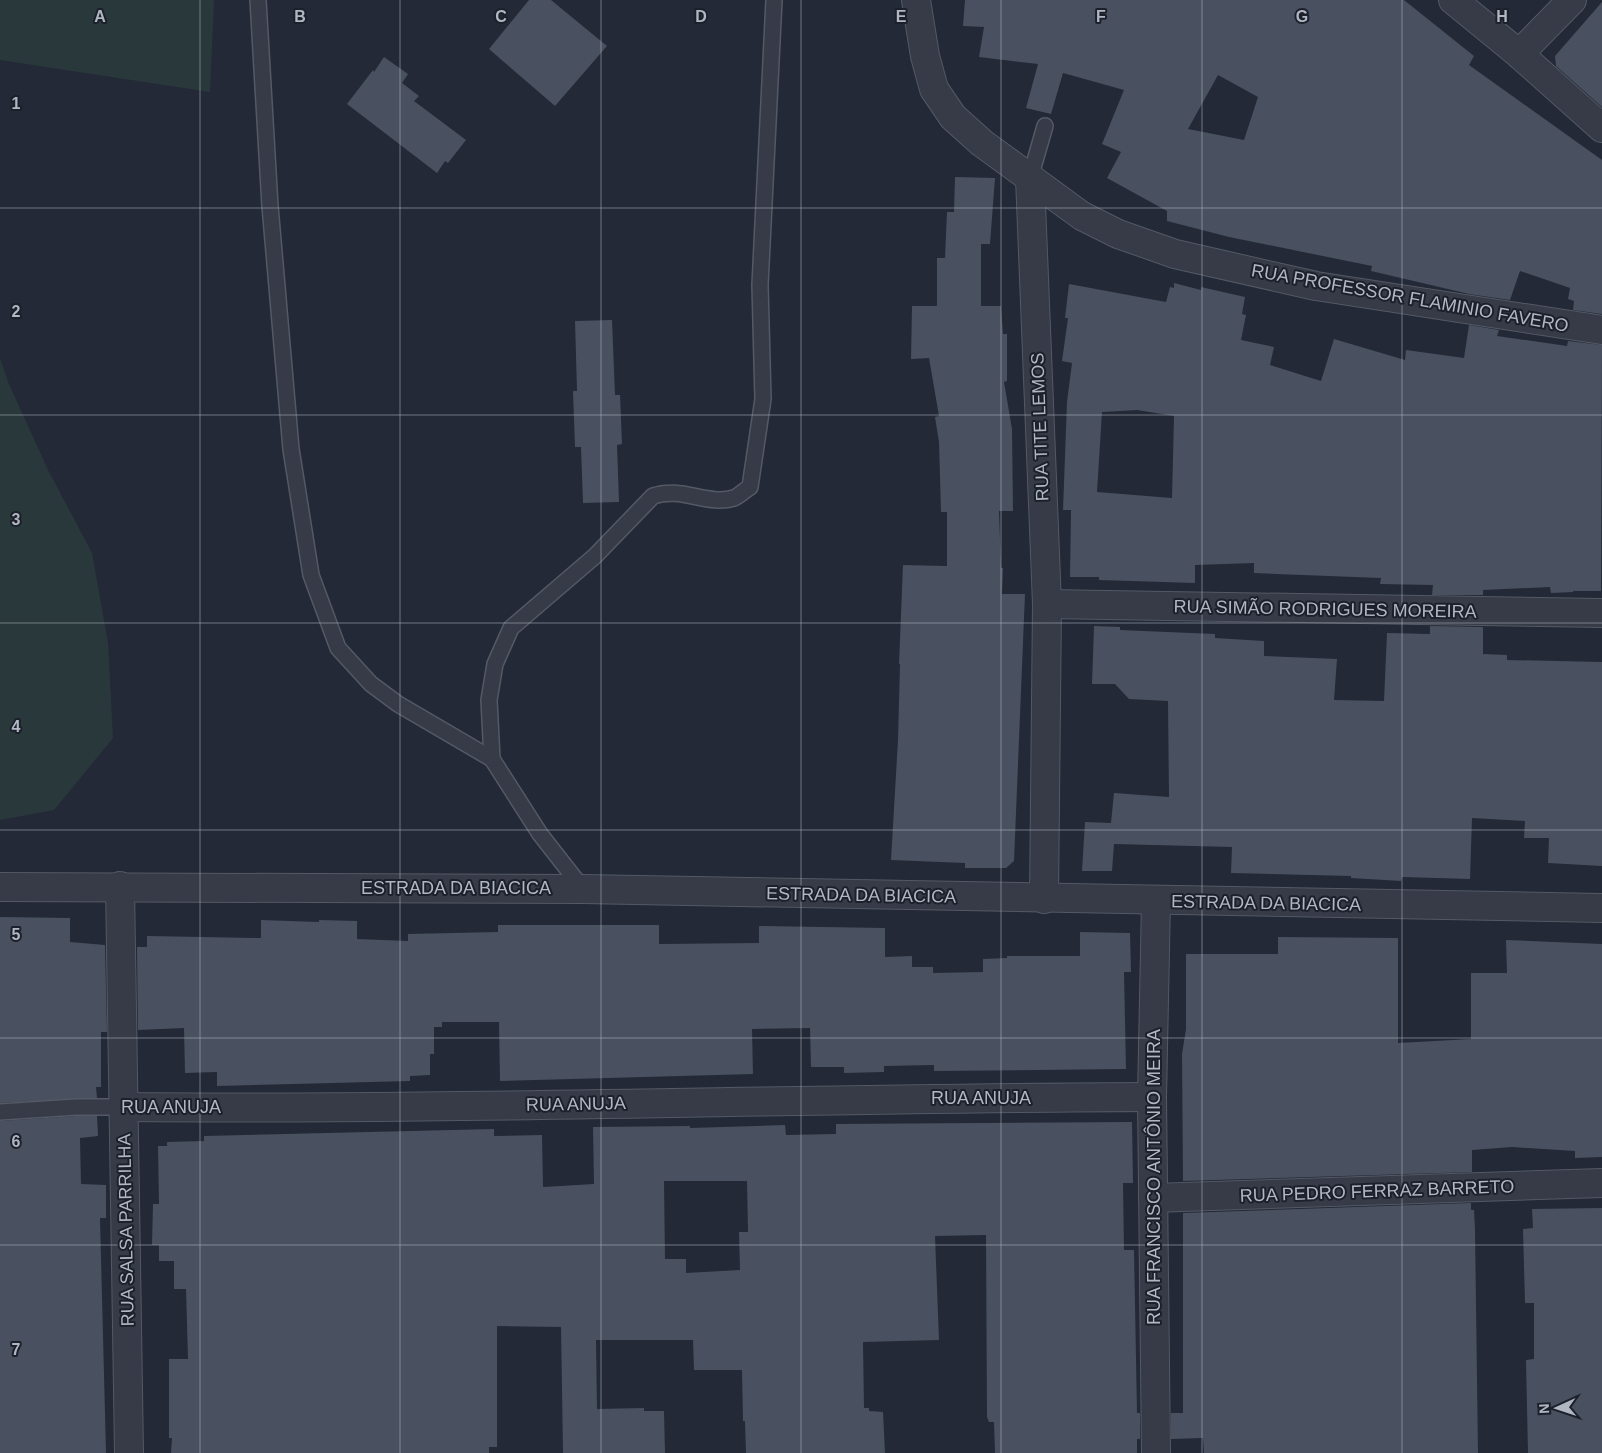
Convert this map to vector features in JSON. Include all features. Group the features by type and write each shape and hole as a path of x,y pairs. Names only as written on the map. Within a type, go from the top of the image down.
{"street":[{"path":"916,0 925,56 934,89 953,117 982,143 1030,178"},
{"path":"1453,0 1519,54 1602,128"},
{"path":"1519,54 1572,0"},
{"name":"RUA PROFESSOR FLAMINIO FAVERO","path":"1030,178 1082,216 1118,234 1175,254 1316,286 1602,330"},
{"name":"RUA TITE LEMOS","path":"1030,178 1047,604 1044,899"},
{"name":"RUA SIMÃO RODRIGUES MOREIRA","path":"1047,604 1602,613"},
{"name":"RUA SALSA PARRILHA","path":"120,886 129,1453"},
{"name":"ESTRADA DA BIACICA","path":"0,887 583,889 1602,908"},
{"name":"RUA FRANCISCO ANTÔNIO MEIRA","path":"1156,901 1152,1097 1156,1453"},
{"name":"RUA ANUJA","path":"124,1108 1152,1097"},
{"name":"RUA PEDRO FERRAZ BARRETO","path":"1153,1198 1602,1184"}],"lane":[{"path":"258,0 270,206 291,449 311,575 338,648 371,684 398,704 492,759 540,834 583,889"},
{"path":"492,759 489,700 495,664 510,628 595,556 653,496 663,492 673,492 717,500 735,498 750,487 764,399 760,285 774,0"},
{"path":"1030,178 1045,126"},
{"name":"RUA ANUJA","path":"0,1112 76,1108 124,1108"}],"shaded area":[{"path":"0,0 214,0 210,92 0,60"},
{"path":"0,358 8,382 48,470 92,553 108,643 113,738 54,810 0,820"}],"building":[{"path":"529,0 551,0 607,46 555,106 489,49"},
{"path":"965,0 1404,0 1474,56 1469,65 1602,160 1602,314 1573,310 1574,301 1568,299 1570,288 1520,271 1510,300 1469,294 1371,271 1372,266 1229,237 1167,221 1167,211 1107,178 1121,152 1102,144 1124,90 1063,73 1051,114 1026,108 1038,64 979,57 984,27 963,26","holes":["1218,75 1258,97 1244,140 1188,129"]},
{"path":"1602,2 1602,107 1556,66 1555,56"},
{"path":"384,57 408,74 402,83 419,96 414,101 466,140 448,163 445,161 437,173 347,104"},
{"path":"955,177 995,178 990,244 981,244 981,306 1001,306 1003,334 1007,334 1007,381 1004,382 1012,429 1013,511 999,511 1001,568 1003,568 1002,594 1025,594 1014,861 1006,868 965,868 965,863 891,860 898,740 903,565 947,566 947,512 941,512 939,442 935,417 939,416 929,358 911,359 912,306 937,306 937,258 945,258 947,212 954,212"},
{"path":"1174,283 1201,290 1201,287 1245,297 1242,314 1246,315 1241,340 1274,347 1270,365 1321,381 1334,339 1405,360 1406,350 1464,358 1469,325 1499,330 1497,336 1567,346 1568,341 1602,345 1601,591 1551,593 1550,587 1483,590 1483,595 1432,595 1433,585 1380,584 1381,578 1254,573 1254,563 1195,565 1195,583 1099,580 1099,577 1070,577 1071,510 1063,510 1067,402 1072,363 1062,361 1068,318 1065,318 1069,284 1166,302 1170,287 1174,288","holes":["1137,410 1174,416 1172,498 1097,492 1102,412"]},
{"path":"612,320 615,395 620,395 622,444 617,445 619,502 583,503 581,447 575,447 573,391 577,391 575,321"},
{"path":"1094,626 1120,627 1120,630 1215,634 1215,638 1264,641 1264,656 1337,659 1334,700 1384,701 1387,633 1430,634 1430,626 1483,627 1483,654 1507,655 1507,660 1602,662 1602,866 1548,863 1549,838 1524,838 1525,821 1472,818 1470,879 1402,877 1401,881 1351,878 1351,876 1231,873 1232,847 1114,844 1112,871 1082,871 1085,822 1111,823 1114,793 1169,797 1168,701 1129,699 1115,684 1092,684"},
{"path":"0,917 70,918 70,942 105,945 107,1032 101,1032 101,1087 96,1087 97,1098 0,1103"},
{"path":"261,920 357,921 357,939 408,941 408,934 498,932 498,925 659,925 659,944 759,943 759,926 885,928 885,957 912,956 912,967 933,967 933,973 983,972 983,959 1007,958 1007,956 1080,956 1080,932 1130,933 1131,972 1124,972 1126,1069 934,1071 934,1065 884,1066 884,1072 844,1073 844,1067 811,1067 810,1028 752,1029 753,1074 500,1081 499,1022 442,1022 442,1027 434,1027 434,1054 430,1054 430,1075 410,1076 410,1081 217,1086 217,1072 185,1073 184,1028 138,1030 137,947 147,947 147,936 261,938"},
{"path":"1278,937 1398,938 1398,1043 1471,1039 1471,973 1507,973 1506,940 1602,944 1602,1157 1575,1158 1575,1151 1512,1147 1472,1150 1472,1172 1183,1181 1182,1054 1186,1029 1186,954 1278,954"},
{"path":"97,1116 98,1136 80,1138 81,1184 106,1185 106,1218 100,1218 106,1453 0,1453 0,1121"},
{"path":"1132,1122 1133,1183 1123,1183 1124,1250 1134,1250 1137,1413 1140,1413 1140,1439 1137,1439 1137,1453 995,1453 994,1422 989,1422 987,1417 986,1235 935,1236 939,1340 863,1342 864,1408 869,1408 869,1411 883,1412 885,1453 746,1453 742,1370 694,1370 693,1340 596,1340 597,1409 644,1408 644,1411 664,1411 665,1453 563,1453 561,1327 497,1326 497,1447 489,1447 489,1453 171,1453 172,1438 169,1438 169,1359 188,1359 186,1289 174,1289 174,1261 159,1261 159,1245 152,1245 153,1204 159,1204 158,1146 167,1146 167,1142 204,1141 204,1136 494,1129 494,1136 542,1135 543,1187 594,1184 593,1127 690,1126 690,1128 785,1125 786,1135 836,1134 836,1124","holes":["664,1181 747,1181 748,1232 739,1232 740,1270 686,1273 686,1259 665,1259"]},
{"path":"1471,1203 1471,1210 1474,1210 1475,1229 1478,1453 1204,1453 1203,1438 1171,1439 1171,1413 1183,1413 1183,1213"},
{"path":"1602,1208 1602,1453 1528,1453 1526,1360 1534,1359 1534,1303 1525,1303 1523,1229 1533,1228 1532,1209"}]}
